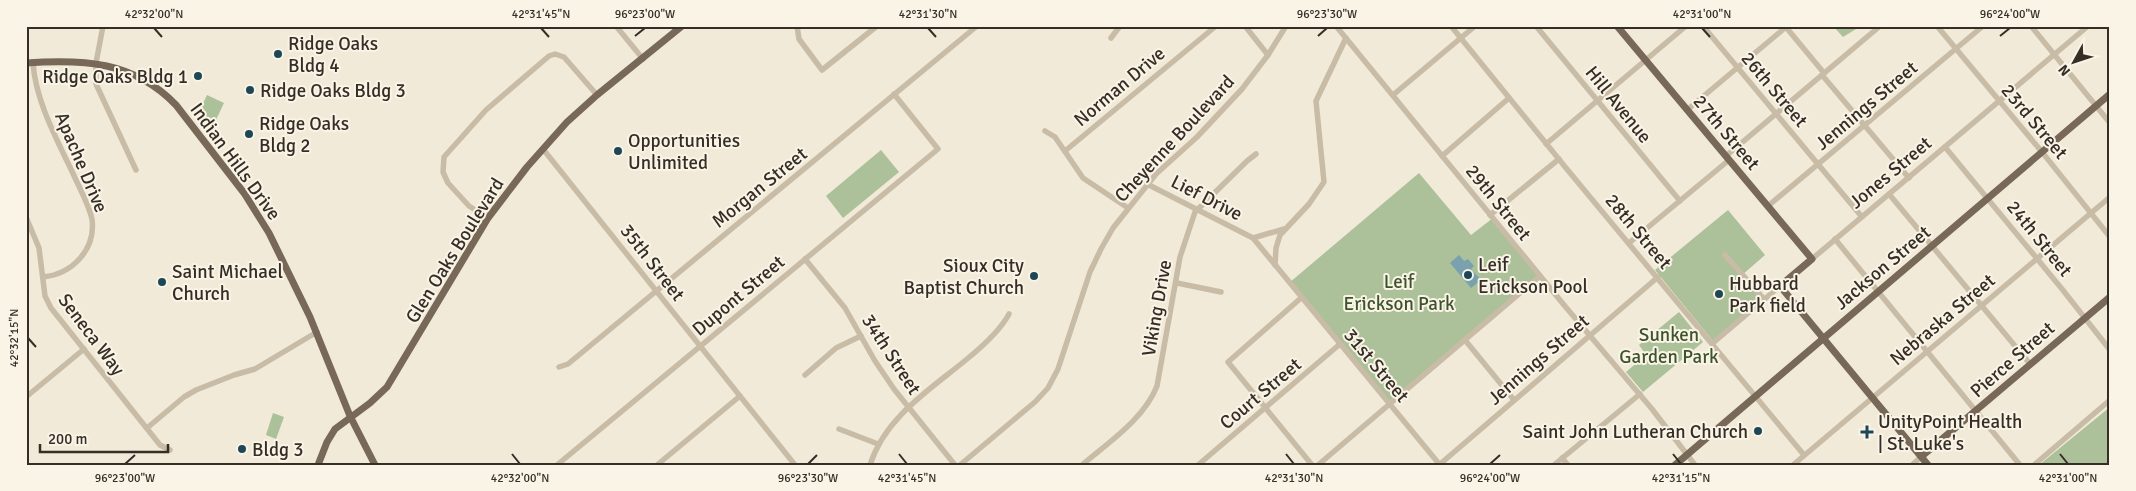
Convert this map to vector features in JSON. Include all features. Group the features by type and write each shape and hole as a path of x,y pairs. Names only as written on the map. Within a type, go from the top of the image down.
{"main road":[{"name":"Glen Oaks Boulevard","path":"318,465 331,434 350,416 370,403 387,386 488,218 543,148 567,122 597,95 682,26"},
{"name":"27th Street","path":"1617,26 1812,259"},
{"name":"Indian Hills Drive","path":"30,63 61,61 96,63 127,71 147,81 166,95 191,123 255,209 317,332 350,416 375,465"},
{"name":"Jackson Street","path":"1675,465 2110,94"},
{"name":"Jones Street","path":"1780,286 1812,259"},
{"path":"1780,286 1928,465"},
{"name":"Pierce Street","path":"1922,456 2110,297"}],"street":[{"path":"103,26 96,63 96,84 136,170"},
{"path":"616,26 643,59"},
{"path":"797,26 799,39 822,70 876,26"},
{"name":"Morgan Street","path":"559,367 568,364 977,26"},
{"path":"1112,38 1120,26"},
{"name":"Norman Drive","path":"1065,151 1216,26"},
{"path":"1245,26 1268,55"},
{"name":"Cheyenne Boulevard","path":"960,465 1036,402 1054,381 1090,272 1101,248 1147,184 1224,109 1268,55 1286,26"},
{"name":"29th Street","path":"1336,26 1540,276 1640,394 1695,465"},
{"name":"28th Street","path":"1451,26 1804,456"},
{"path":"1393,95 1475,26"},
{"name":"Hill Avenue","path":"1536,26 1680,201"},
{"path":"1546,144 1686,26"},
{"name":"26th Street","path":"1703,26 1862,217"},
{"path":"1687,110 1785,26 1908,178"},
{"path":"1629,243 1680,201 1776,114 1880,26"},
{"name":"23rd Street","path":"1937,26 2110,237"},
{"name":"Jennings Street","path":"1768,206 1983,26"},
{"path":"2031,26 2110,123"},
{"name":"Jones Street","path":"1812,259 2088,26"},
{"path":"1275,265 1276,248 1280,235 1310,204 1324,182 1316,101 1317,95 1346,38"},
{"path":"488,218 469,206 448,183 444,175 443,164 447,152 486,110 549,56 560,54 564,57 597,95"},
{"name":"Apache Drive","path":"30,63 39,98 89,208 92,225 88,246 80,260 64,272 43,277"},
{"name":"Dupont Street","path":"557,465 938,148 894,94"},
{"path":"1442,156 1509,98"},
{"path":"1045,131 1055,137 1084,178 1128,208"},
{"name":"24th Street","path":"1945,147 2110,350"},
{"name":"35th Street","path":"543,148 795,465"},
{"name":"Viking Drive","path":"1082,465 1139,415 1151,402 1157,386 1183,248 1197,209 1247,160 1256,154"},
{"path":"1490,215 1559,159"},
{"name":"Lief Drive","path":"1147,184 1253,238"},
{"path":"1889,194 2030,364"},
{"name":"Nebraska Street","path":"1793,465 2110,196"},
{"name":"Seneca Way","path":"26,217 39,248 47,302 160,444 170,450"},
{"path":"1253,238 1284,229"},
{"name":"31st Street","path":"1253,238 1439,464"},
{"path":"1835,239 1928,350 2020,465"},
{"path":"1725,255 1764,299"},
{"name":"34th Street","path":"805,258 844,308 875,361 955,465"},
{"path":"1318,465 1540,276"},
{"name":"Jennings Street","path":"1439,464 1658,277"},
{"path":"1177,283 1221,292"},
{"name":"Jones Street","path":"1713,343 1780,286"},
{"path":"1301,298 1228,362 1312,465"},
{"path":"870,465 878,444 887,430 909,407 981,347 1009,314"},
{"path":"147,428 184,397 196,390 255,369 317,332"},
{"path":"806,375 836,348 861,336"},
{"path":"1465,340 1514,400"},
{"name":"Court Street","path":"1198,465 1340,344"},
{"path":"26,397 84,349"},
{"path":"1554,465 1640,394"},
{"path":"657,465 740,396"},
{"path":"2034,465 2110,400"},
{"path":"839,429 878,444"},
{"name":"Pierce Street","path":"1912,465 1922,456"},
{"path":"1562,458 1568,465"}],"green space":[{"path":"1833,26 1861,26 1843,37"},
{"path":"207,95 224,103 215,122 198,114"},
{"path":"881,150 899,172 843,218 826,196"},
{"name":"Leif Erickson Park","path":"1419,173 1471,235 1493,218 1540,276 1388,404 1289,283"},
{"path":"1728,210 1765,255 1742,275 1763,299 1713,341 1655,270"},
{"name":"Sunken Garden Park","path":"1679,312 1703,342 1643,392 1626,372 1646,355 1639,345"},
{"path":"2110,407 2110,465 2039,465"},
{"path":"273,413 284,417 276,439 266,435"}],"water":[{"name":"Leif Erickson Pool","path":"1459,255 1464,261 1468,259 1474,266 1471,269 1481,280 1471,288 1450,263"}],"place":[{"name":"Ridge Oaks Bldg 4","path":"278,54"},
{"name":"Ridge Oaks Bldg 1","path":"198,76"},
{"name":"Ridge Oaks Bldg 3","path":"250,90"},
{"name":"Ridge Oaks Bldg 2","path":"249,134"},
{"name":"Opportunities Unlimited","path":"618,151"},
{"name":"Leif Erickson Pool","path":"1468,275"},
{"name":"Sioux City Baptist Church","path":"1034,276"},
{"name":"Saint Michael Church","path":"162,282"},
{"name":"Hubbard Park field","path":"1719,294"},
{"name":"Saint John Lutheran Church","path":"1758,431"},
{"name":"UnityPoint Health | St. Luke's","path":"1867,432"},
{"name":"Bldg 3","path":"242,449"}]}
